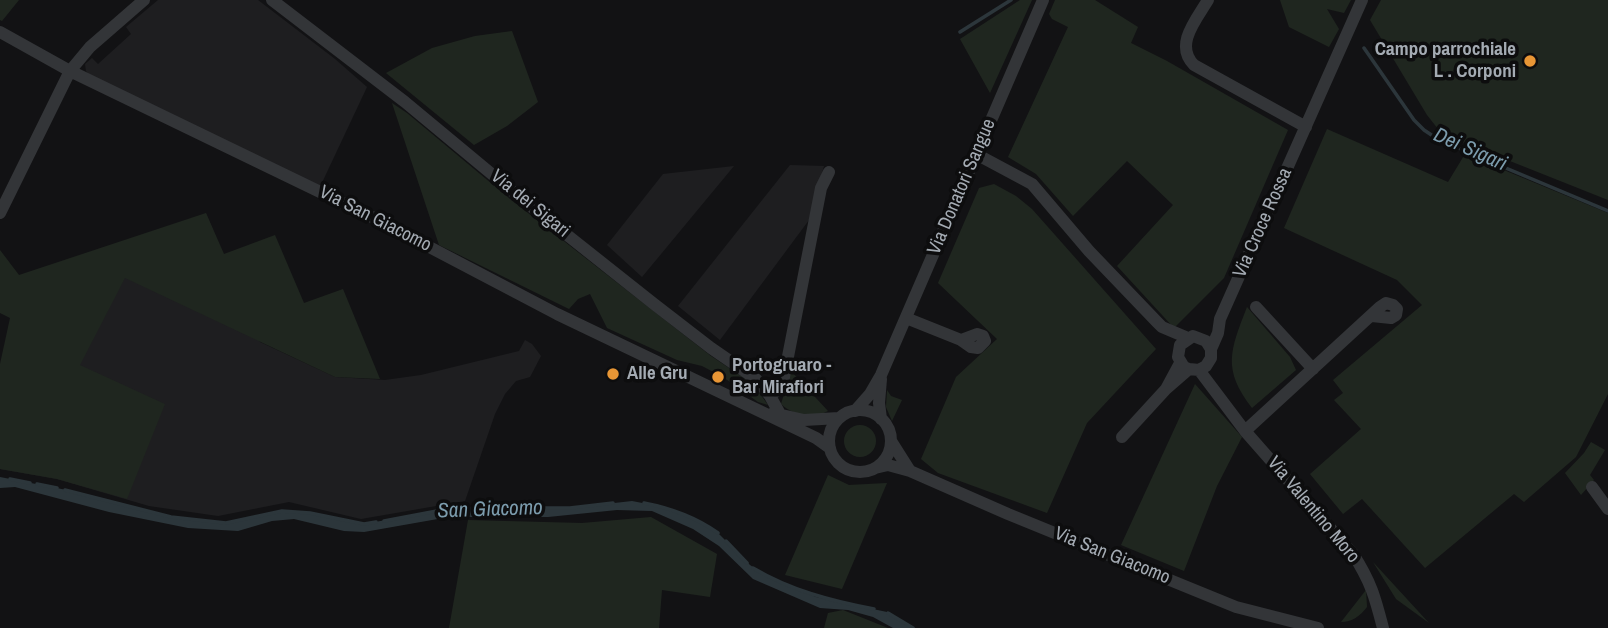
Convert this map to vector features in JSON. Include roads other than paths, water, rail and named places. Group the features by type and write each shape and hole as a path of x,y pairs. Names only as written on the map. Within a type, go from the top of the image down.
{"street":[{"path":"0,213 70,71 110,28 145,0"},
{"name":"Via dei Sigari","path":"272,0 405,102 654,304 756,379 780,414"},
{"name":"Via Donatori Sangue","path":"855,411 870,394 881,375 1044,0"},
{"path":"1208,0 1186,39 1184,47 1188,59 1194,65 1306,127"},
{"name":"Via Croce Rossa","path":"1220,319 1180,345 1194,361 1218,333 1220,319 1362,0"},
{"name":"Via San Giacomo","path":"0,32 70,71 376,219 557,314 816,438 830,448"},
{"name":"Via Valentino Moro","path":"976,154 1032,184 1089,251 1162,327 1167,340 1194,361 1245,431 1353,554 1376,597 1383,628"},
{"path":"770,396 783,382 821,188 829,172"},
{"path":"1256,307 1313,369"},
{"path":"1245,431 1372,316"},
{"path":"906,318 961,341"},
{"name":"Via Valentino Moro","path":"1162,327 1193,337"},
{"path":"1122,437 1194,361 1206,341 1193,337"},
{"name":"Via Donatori Sangue","path":"881,375 881,419"},
{"name":"Via San Giacomo","path":"749,407 804,420 839,418"},
{"path":"891,441 888,453 875,468 862,472 843,468 836,461 830,448 830,433 839,418 855,411 870,412 881,419 889,430 891,441 910,471"},
{"name":"Via San Giacomo","path":"875,468 888,465 910,471 1008,514 1240,608 1318,628"},
{"path":"1592,487 1608,509"}],"water":[{"path":"0,477 77,492 171,517 226,523 282,511 310,513 364,524 458,507 570,508 632,501 663,507 697,520 716,531 750,565 768,577 816,597 887,612 913,628 893,628 873,617 848,610 820,608 753,579 719,546 693,529 652,511 617,510 548,517 449,517 364,532 344,531 294,519 272,521 238,531 188,528 109,512 15,487 0,488"}],"waterway":[{"path":"960,32 1011,0"},
{"name":"Dei Sigari","path":"1364,48 1414,120 1424,130 1439,140 1608,211"},
{"name":"San Giacomo","path":"10,479 30,483"},
{"name":"San Giacomo","path":"37,484 57,488"},
{"name":"San Giacomo","path":"65,490 171,517 226,523 282,511 310,513 364,524 376,522"},
{"name":"San Giacomo","path":"516,508 570,508 613,503"},
{"name":"San Giacomo","path":"644,503 683,514 718,533"},
{"name":"San Giacomo","path":"384,521 458,507 469,508"},
{"name":"San Giacomo","path":"726,541 747,563"},
{"name":"San Giacomo","path":"753,568 781,583 811,594 874,609"},
{"name":"San Giacomo","path":"888,613 913,628"}],"place":[{"name":"Campo parrochiale L . Corponi","path":"1530,61"},
{"name":"Alle Gru","path":"613,374"},
{"name":"Portogruaro - Bar Mirafiori","path":"718,377"}]}
